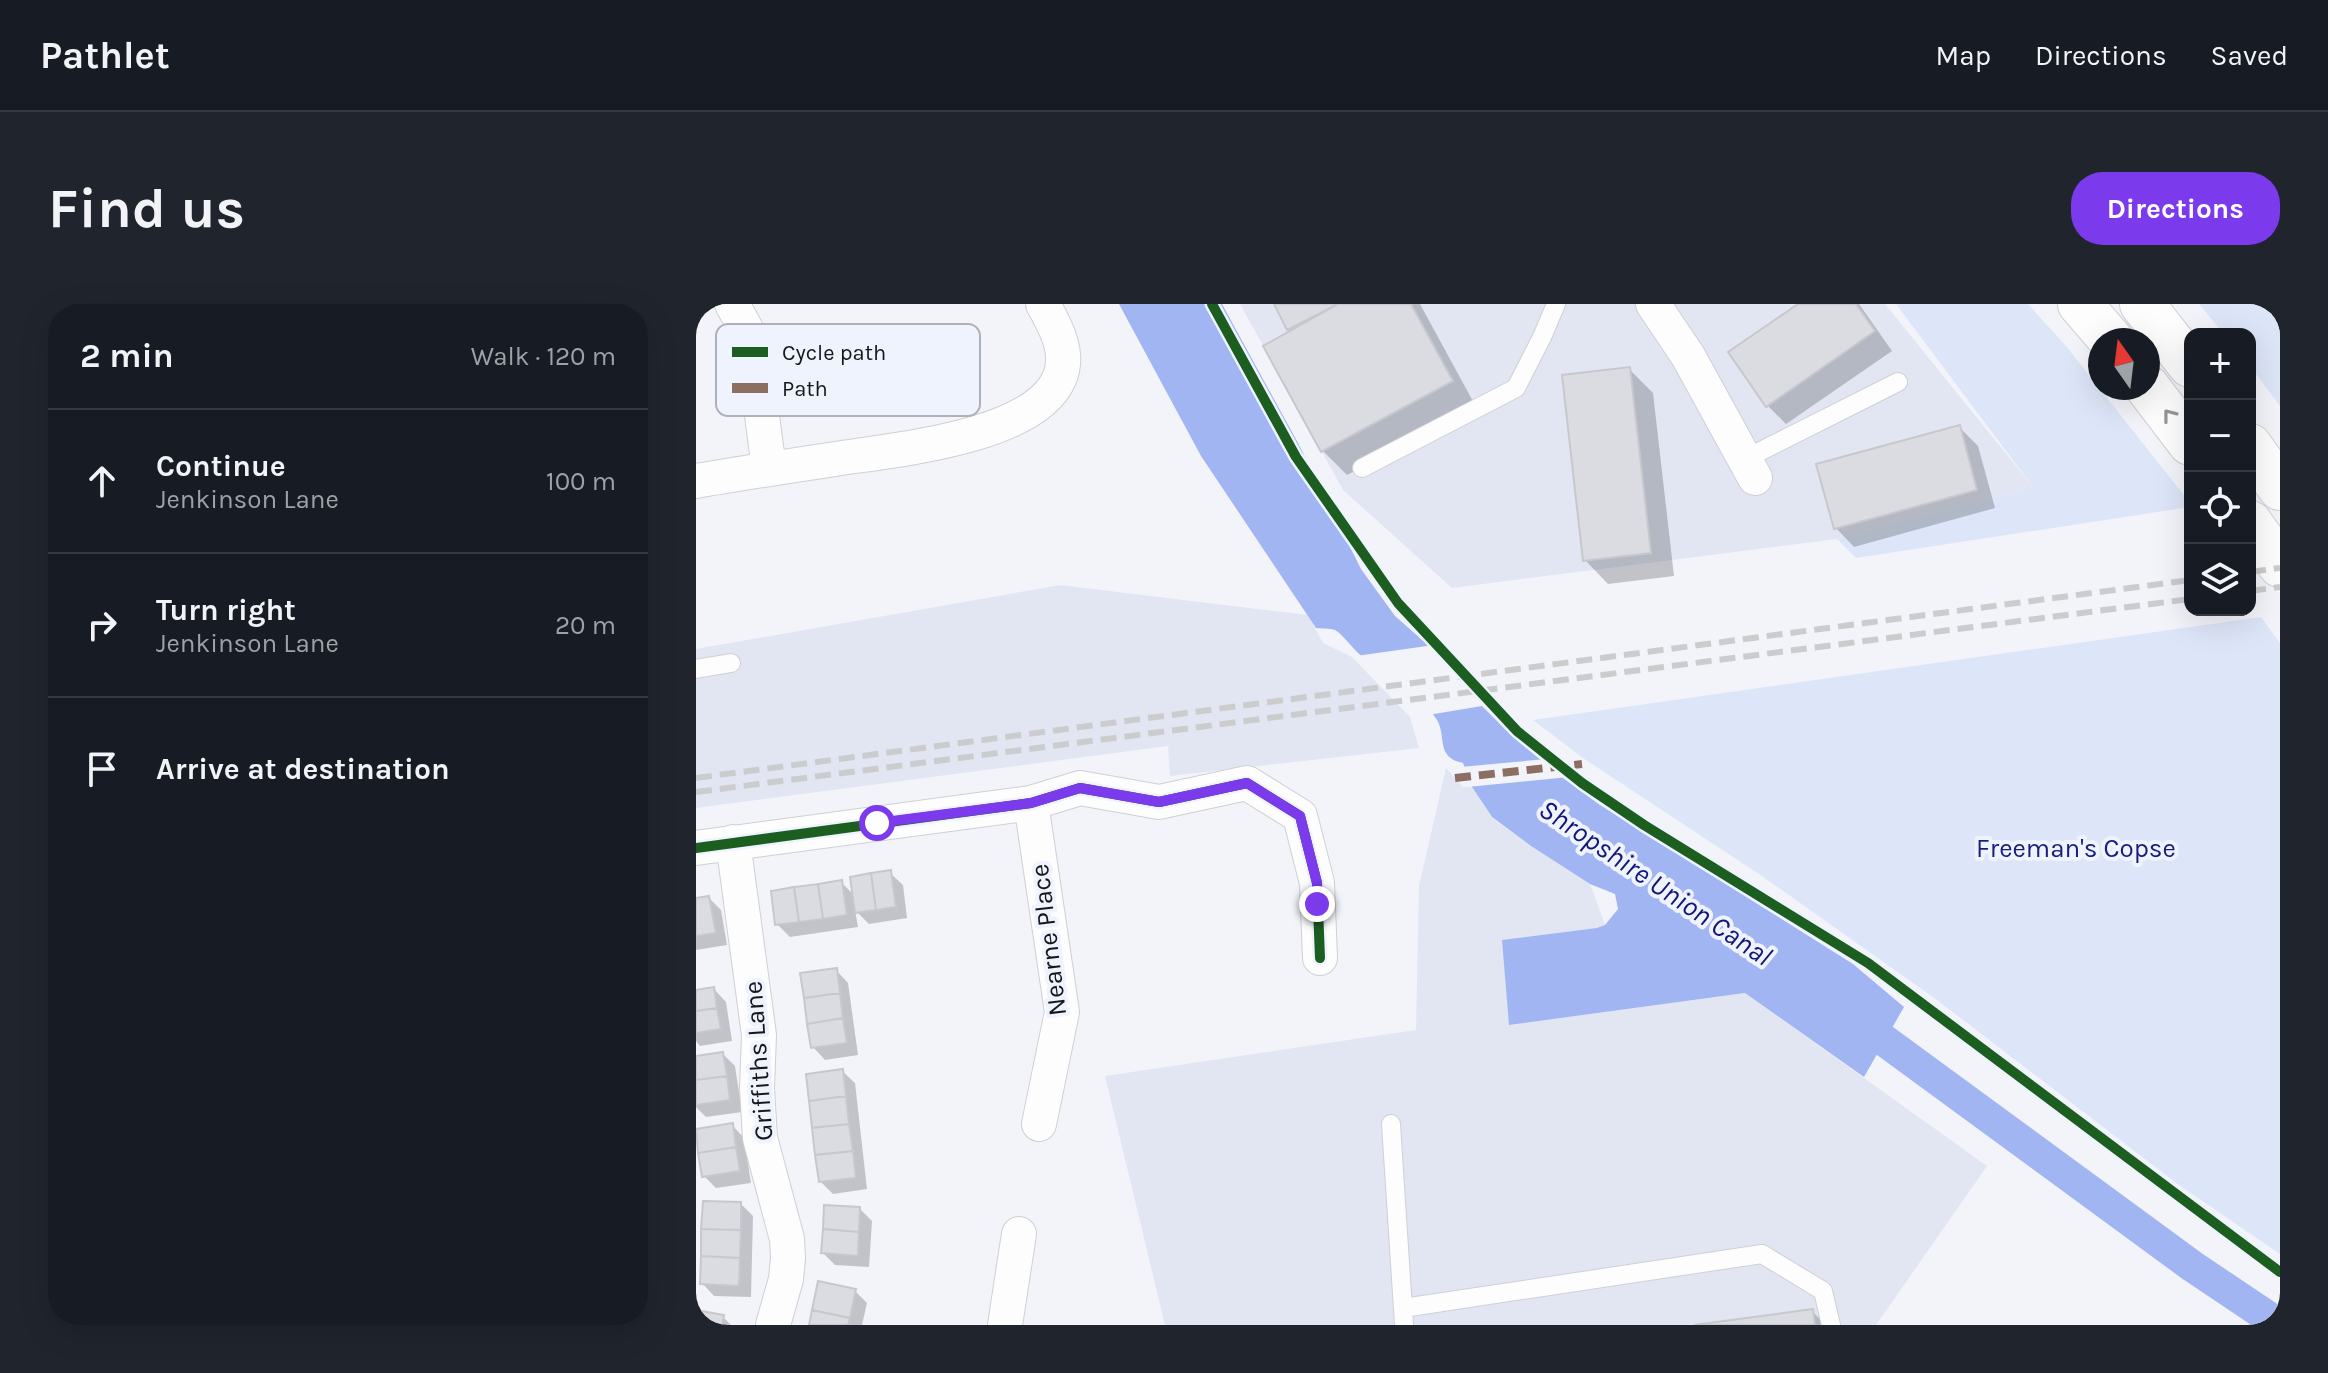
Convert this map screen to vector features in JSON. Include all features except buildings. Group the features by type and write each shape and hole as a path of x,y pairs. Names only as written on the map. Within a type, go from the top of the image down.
{"highway":[{"path":"2080,304 2101,328"},
{"path":"2142,304 2184,357"},
{"path":"2157,400 2184,435"},
{"path":"2256,531 2280,565"}],"street":[{"path":"732,304 743,324"},
{"path":"696,481 952,440 1010,420 1051,392 1060,378 1062,347 1043,304"},
{"path":"1653,304 1688,356 1750,468"},
{"path":"762,416 769,469"},
{"path":"696,848 1031,803 1080,788 1159,802 1247,783 1300,816 1317,883 1320,958"},
{"name":"Nearne Place","path":"1031,803 1062,1012 1039,1124"},
{"name":"Griffiths Lane","path":"733,842 759,1035 757,1088 760,1138 787,1239 786,1279 773,1325"},
{"path":"1005,1325 1019,1234"}],"lane":[{"path":"1362,468 1516,388 1556,304"},
{"path":"1750,468 1898,382"},
{"path":"696,669 731,663"},
{"path":"1391,1124 1404,1316 1762,1254 1823,1291 1831,1325"}],"shaded area":[{"path":"1240,304 1885,304 2033,487 1837,539 1452,588 1343,490"},
{"path":"1060,585 1308,615 1323,643 1352,657 1410,717 1419,748 1170,776 1168,746 696,808 696,649"},
{"path":"1446,768 1463,787 1472,787 1492,818 1590,884 1605,925 1597,928 1510,1025 1745,993 1987,1166 1876,1325 1165,1325 1105,1076 1416,1030 1419,886"}],"green space":[{"path":"1896,304 2028,304 2088,374 2088,400 2109,400 2184,495 2184,508 1856,558 1837,539 2033,487"},
{"path":"2199,304 2280,304 2280,406 2256,374 2256,328 2219,328"},
{"name":"Freeman's Copse","path":"2261,617 2280,643 2280,1254 2179,1185 1937,1000 1762,876 1583,758 1533,720"}],"water":[{"path":"1119,304 1222,304 1298,443 1361,569 1395,616 1429,646 1477,701 1513,737 1600,805 1853,964 1904,1007 1864,1077 1745,993 1509,1025 1502,940 1605,925 1618,909 1615,894 1590,884 1492,817 1472,787 1463,763 1454,760 1445,751 1440,726 1430,711 1366,660 1338,632 1316,628 1201,456"}],"pier":[{"path":"1434,645 1488,705 1428,715 1356,656"},
{"path":"1546,759 1569,777 1467,787 1461,767"}],"waterway":[{"name":"Shropshire Union Canal","path":"1851,1016 2192,1266 2280,1325"}],"railway":[{"path":"2256,571 2280,568"},
{"path":"696,778 2184,581"},
{"path":"2256,590 2280,587"},
{"path":"696,792 2184,600"}],"marked path":[{"path":"1455,778 1582,764"}],"cycle path":[{"path":"1212,304 1296,457 1398,603 1517,731 1582,783 1644,825 1868,963 2280,1272"},
{"path":"696,848 1031,803 1080,788 1159,802 1247,783 1300,816 1317,883 1320,958"}],"route":[{"path":"877,823 1031,803 1080,788 1159,802 1247,783 1300,816 1317,883 1317,904"}]}
